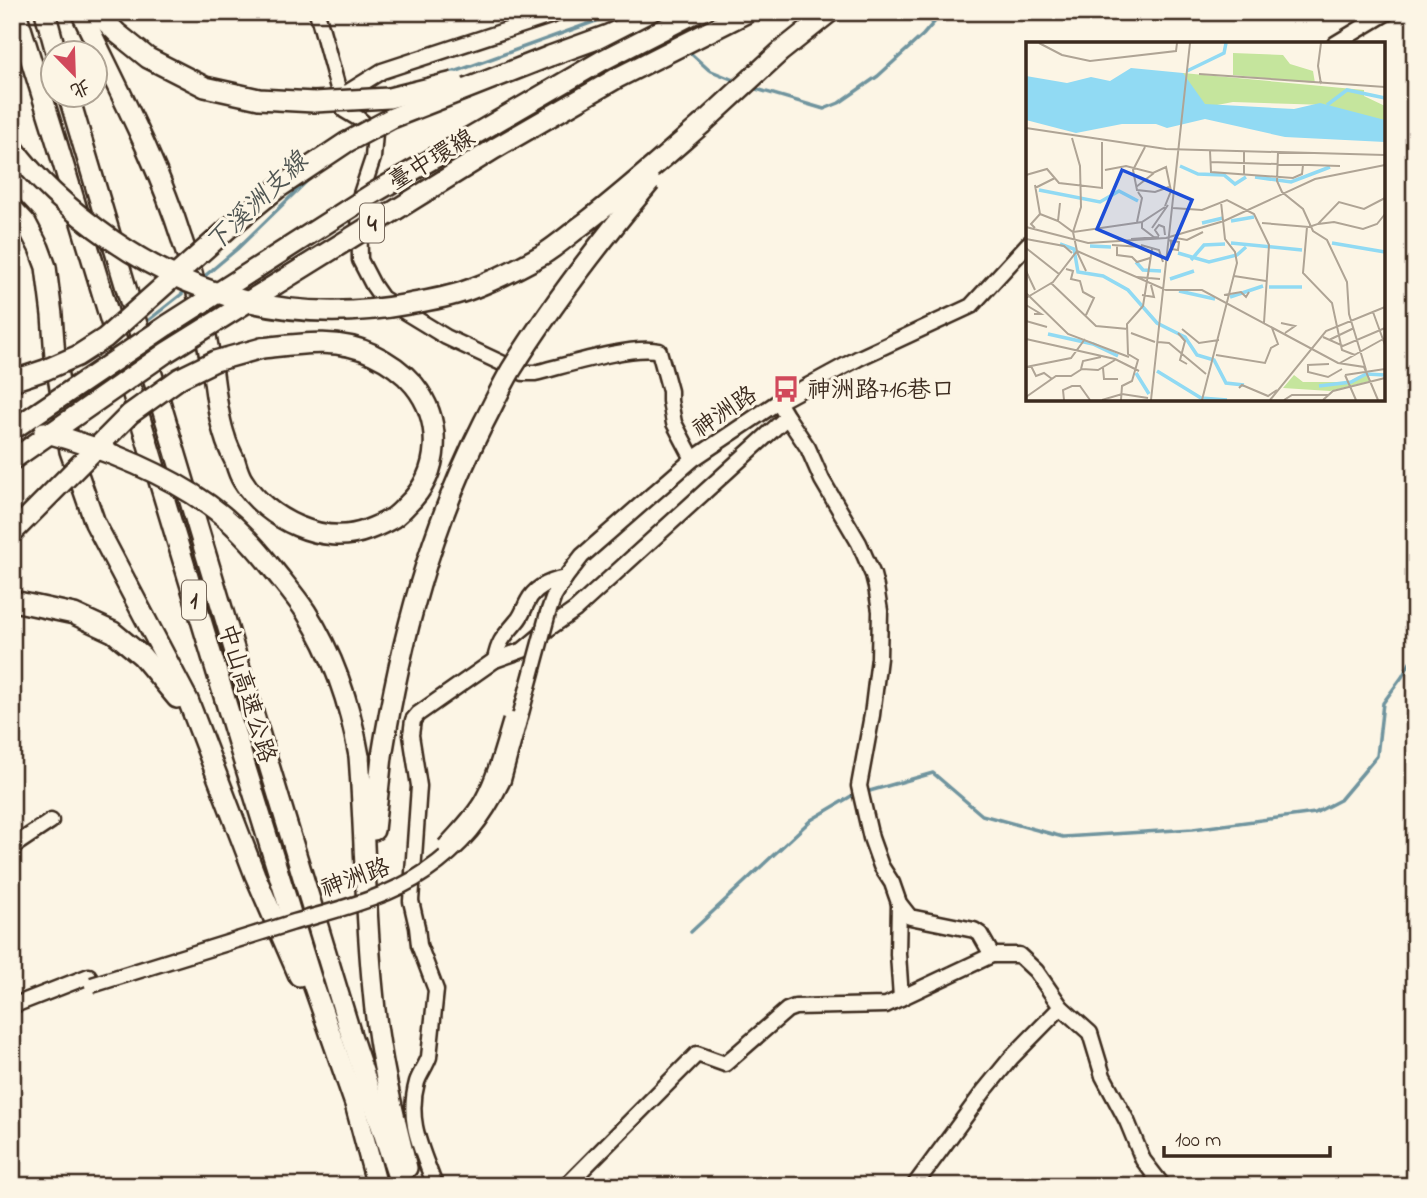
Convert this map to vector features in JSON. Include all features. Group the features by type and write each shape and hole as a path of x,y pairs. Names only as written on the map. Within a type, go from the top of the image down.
{"highway":[{"name":"中山高速公路","path":"16,12 235,733 312,981 355,1104 377,1186"},
{"path":"45,12 52,38"},
{"path":"12,533 130,414 180,378 215,361 262,348 308,342 343,345 370,353 398,370 414,385 434,424 435,446 429,474 416,496 393,518 364,531 333,536 307,531 281,518 261,502 243,481 224,436 204,324 183,240 150,157 81,12"},
{"path":"96,12 148,58 180,76 205,87 259,99 314,102 389,97 550,56"},
{"path":"12,381 78,356 105,338 268,195 347,142 392,118 608,35 660,12"},
{"name":"臺中環線","path":"12,428 372,194 603,60 698,12"},
{"name":"臺中環線","path":"12,460 167,352 472,162 617,78 748,12"},
{"path":"12,146 36,175 92,226 135,255 170,274 237,299 279,308 350,312 388,308 470,290 545,253 623,194 780,52 830,12"},
{"name":"中山高速公路","path":"72,108 351,1035 401,1186"},
{"path":"368,932 374,817 392,696 410,618 435,535 471,449 510,372 612,227 702,124"},
{"path":"12,208 26,223 46,267 62,410 70,451 95,523 188,700 255,875 355,1104"},
{"path":"12,428 64,437 130,460 169,480 210,506 240,532 287,586 305,610 334,664 354,726 359,756 373,992 389,1097 411,1186"},
{"path":"12,603 75,614 113,632 142,656 174,692 203,744"}],"street":[{"path":"317,12 344,110 374,133 373,158 359,200 359,260 382,298 446,337 523,373 535,373 626,352 650,349 659,351 670,391 670,411 693,459"},
{"path":"340,97 382,71 562,12"},
{"path":"1338,42 1388,12"},
{"name":"神洲路","path":"14,1005 363,901 424,874 473,830 491,804 503,779 554,596 589,549 693,459 778,402 859,358 971,306 1026,246"},
{"path":"778,402 808,448 822,480 859,543 873,575 880,611 879,657 859,786 868,827 881,866 892,883 899,903 910,917 974,930 981,934 992,955"},
{"path":"435,1186 414,1124 412,1103 420,1073 429,1057 436,990 419,945 411,901 419,786 411,735 413,720 495,660 523,650 548,628 575,610 787,417"},
{"path":"495,660 502,639 519,620 533,593 550,582 565,578"},
{"path":"12,847 51,821"},
{"path":"899,903 901,998"},
{"path":"566,1186 697,1054 725,1064 787,1010 795,1007 886,1005 992,955 1019,955 1036,971 1061,1007 1090,1032 1103,1076 1127,1121 1143,1160 1163,1186"},
{"path":"914,1186 1011,1058 1061,1007"}],"waterway":[{"name":"下溪洲支線","path":"449,74 621,12"},
{"name":"下溪洲支線","path":"753,88 824,109 839,103 878,76 923,35 943,12"},
{"name":"下溪洲支線","path":"687,50 709,70 736,81"},
{"name":"下溪洲支線","path":"200,280 237,249 310,178"},
{"name":"下溪洲支線","path":"145,323 183,293"},
{"path":"866,792 933,773 982,815 1063,837 1193,829 1315,813 1340,800 1377,756 1383,703 1415,654"},
{"path":"691,932 811,820 858,794"}],"place":[{"name":"神洲路716巷口","path":"786,389"}]}
